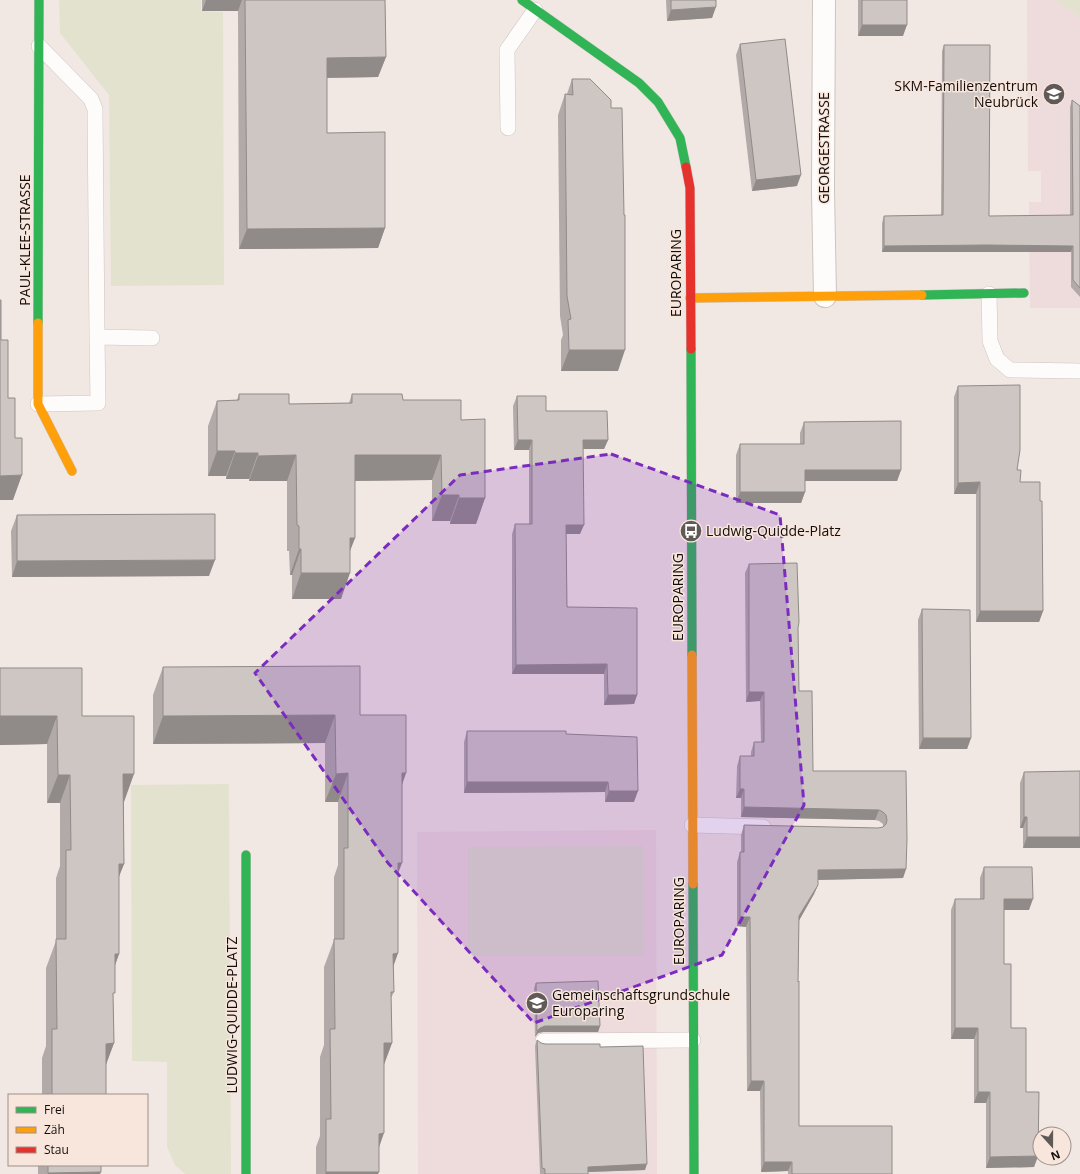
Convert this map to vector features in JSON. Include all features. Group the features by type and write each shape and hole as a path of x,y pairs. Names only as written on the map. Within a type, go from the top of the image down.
{"street":[{"name":"PAUL-KLEE-STRASSE","path":"39,0 38,404 72,471"},
{"name":"EUROPARING","path":"522,0 639,82 658,102 680,138 690,188 694,1174"},
{"name":"GEORGESTRASSE","path":"824,0 823,191 825,296"},
{"path":"690,298 1024,293"},
{"name":"LUDWIG-QUIDDE-PLATZ","path":"246,855 246,1174"}],"lane":[{"path":"508,128 507,50 535,10"},
{"path":"38,404 98,403 95,109 91,99 39,46"},
{"path":"989,294 990,341 997,360 1010,370 1080,371"},
{"path":"97,337 152,338"},
{"path":"692,825 780,827"},
{"path":"543,1042 693,1040"}],"highlighted area":[{"path":"611,454 780,515 804,805 722,955 534,1023 388,863 255,673 460,475"}],"shaded area":[{"name":"SKM-Familienzentrum Neubrück","path":"1027,0 1055,0 1080,17 1080,308 1030,308 1029,202 1041,202 1041,171 1028,171"},
{"name":"Gemeinschaftsgrundschule Europaring","path":"656,830 657,1174 418,1174 417,832"}],"green space":[{"path":"59,0 201,0 201,11 223,12 224,285 111,286 109,95 60,33"},
{"path":"1055,0 1080,0 1080,17"},
{"path":"229,784 231,1174 185,1174 175,1165 167,1147 167,1062 132,1061 131,785"},
{"path":"643,846 644,956 468,956 468,847"}],"building":[{"path":"245,0 385,0 386,57 327,58 327,133 385,132 385,228 247,229"},
{"path":"671,0 716,0 716,7 671,10"},
{"path":"862,0 907,0 907,25 862,25"},
{"path":"785,39 801,175 756,180 740,44"},
{"path":"944,45 990,45 989,216 1073,215 1072,100 1080,106 1080,288 1073,280 1073,246 884,246 884,216 943,215"},
{"path":"572,79 590,79 611,100 611,108 622,108 625,215 625,350 569,350 568,320 571,319 567,296 565,94 573,95"},
{"path":"0,300 1,340 8,340 8,398 15,398 15,438 22,438 22,475 0,476"},
{"path":"1020,385 1020,450 1017,470 1021,470 1020,482 1040,482 1040,501 1042,501 1043,611 980,611 980,482 958,483 958,386"},
{"path":"239,394 289,394 289,404 352,403 352,394 402,394 403,400 461,400 461,420 485,419 485,498 459,498 459,495 442,495 441,455 355,455 355,538 350,538 350,573 301,573 301,549 299,549 299,526 297,525 296,455 258,456 258,453 217,451 217,401 239,400"},
{"path":"517,396 546,396 546,411 607,411 608,440 583,440 584,525 566,525 567,607 637,608 637,695 608,695 607,664 516,665 515,524 532,524 532,440 518,440"},
{"path":"901,421 901,470 805,470 805,492 740,492 740,444 804,444 804,422"},
{"path":"215,514 215,560 17,561 17,515"},
{"path":"797,563 799,691 812,691 813,771 906,771 907,839 906,869 818,870 818,885 799,916 799,1126 892,1126 892,1174 792,1174 792,1162 764,1162 764,1081 751,1081 750,917 740,917 740,852 744,852 744,825 878,828 883,827 887,820 886,815 879,810 744,807 744,789 740,789 740,756 754,756 754,742 764,742 764,692 749,692 749,564"},
{"path":"922,609 970,610 971,738 923,738"},
{"path":"360,666 360,715 406,715 406,773 402,773 402,863 398,863 398,953 393,954 394,992 391,992 392,1043 384,1043 384,1133 379,1134 379,1172 326,1172 326,1119 331,1119 330,1029 335,1029 334,939 344,939 344,848 348,848 348,773 336,774 335,715 163,716 163,667"},
{"path":"0,668 82,668 82,716 134,716 134,774 123,774 124,864 119,864 119,954 115,954 115,993 113,993 114,1043 106,1044 106,1094 52,1094 52,1029 57,1029 56,939 66,939 66,850 71,850 70,775 58,775 57,716 0,716"},
{"path":"467,731 566,731 566,734 637,737 638,791 609,791 608,782 467,782"},
{"path":"1080,771 1080,837 1027,837 1027,817 1024,817 1024,772"},
{"path":"984,867 1032,867 1033,899 1004,899 1004,964 1011,964 1011,1028 1026,1028 1026,1092 1039,1092 1038,1126 1032,1126 1032,1156 990,1157 990,1092 978,1092 978,1028 955,1028 955,899 984,899"},
{"path":"598,981 600,1026 545,1026 537,1031 536,983"},
{"path":"537,1040 545,1044 600,1044 600,1047 643,1046 647,1164 588,1167 588,1174 545,1174 545,1169 542,1168"},
{"path":"48,1166 101,1166 101,1172 48,1173"}],"traffic: fast":[{"path":"38,323 39,0"},
{"path":"522,0 639,83 658,102 680,138 686,167"},
{"path":"922,295 1024,293"},
{"path":"691,349 692,655"},
{"path":"246,855 246,1174"},
{"path":"693,884 694,1174"}],"traffic: slow":[{"path":"690,298 922,295"},
{"path":"38,323 38,404 72,471"},
{"path":"692,655 693,884"}],"traffic: jam":[{"path":"686,167 690,188 691,349"}],"place":[{"name":"SKM-Familienzentrum Neubrück","path":"1054,94"},
{"name":"Ludwig-Quidde-Platz","path":"691,531"},
{"name":"Gemeinschaftsgrundschule Europaring","path":"537,1003"}]}
